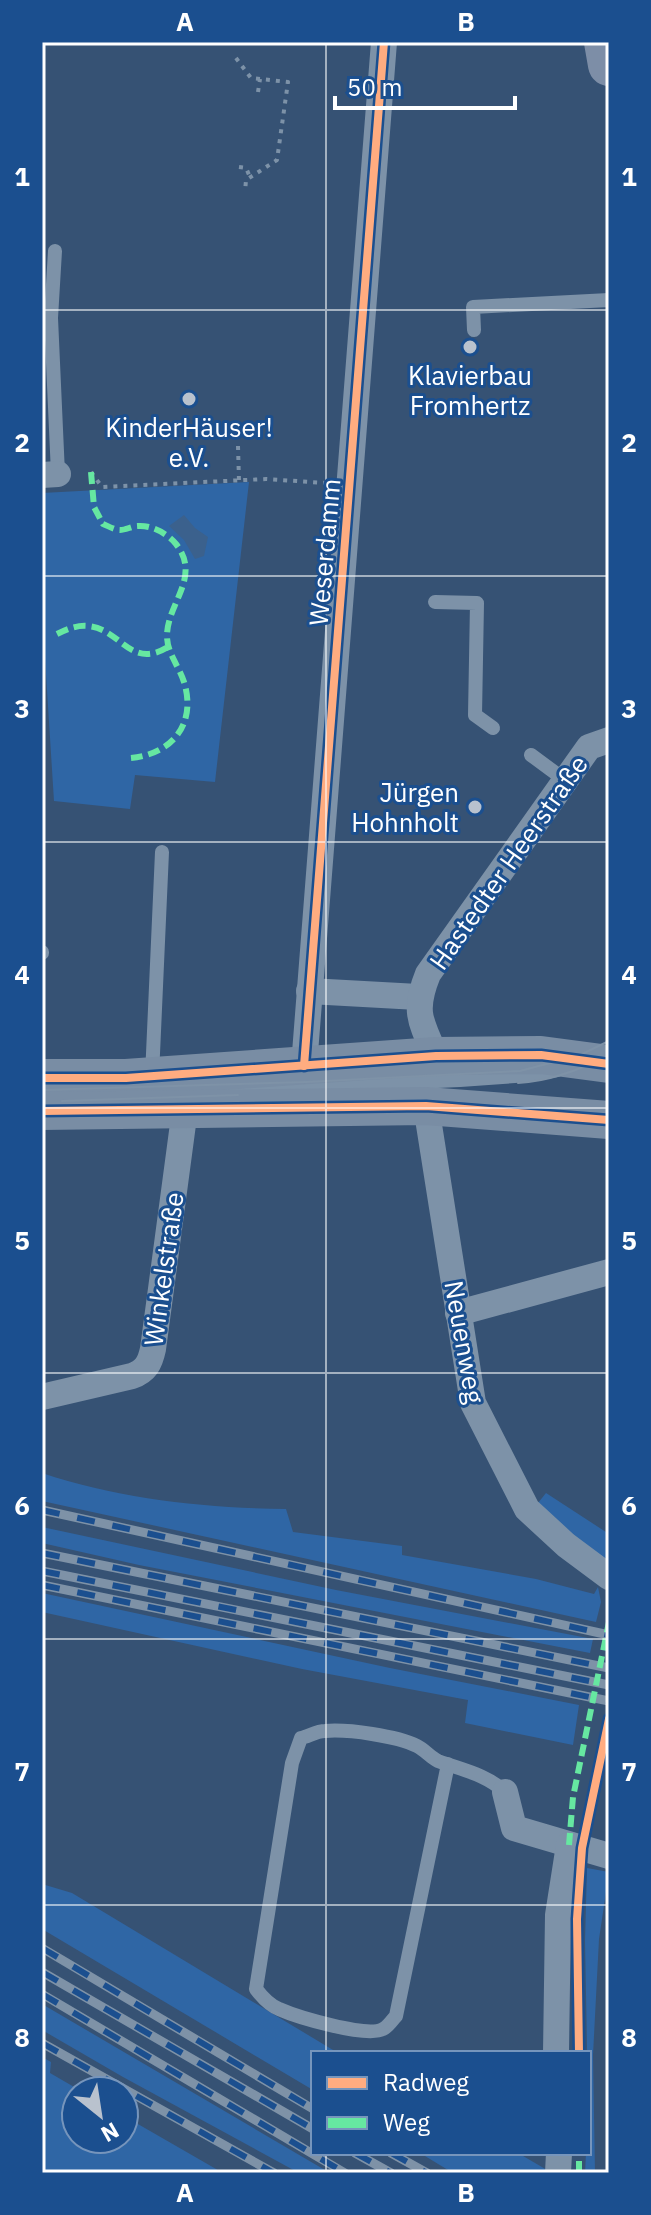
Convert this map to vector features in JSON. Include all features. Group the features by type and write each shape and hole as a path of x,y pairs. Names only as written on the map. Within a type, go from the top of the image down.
{"main road":[{"path":"605,42 609,65"},
{"path":"42,1078 152,1076 436,1056 601,1057"},
{"path":"42,1111 426,1106 609,1120"}],"street":[{"name":"Weserdamm","path":"304,1066 384,42"},
{"name":"Hastedter Heerstraße","path":"436,1056 420,1021 418,997 428,974 589,747 609,740"},
{"name":"Hastedter Heerstraße","path":"309,991 418,997"},
{"name":"Neuenweg","path":"426,1106 473,1403 527,1509 566,1545 609,1577"},
{"name":"Winkelstraße","path":"42,1397 132,1376 141,1373 148,1365 153,1349 185,1109"},
{"path":"458,1313 609,1272"},
{"path":"505,1792 514,1828 609,1856"},
{"path":"556,2051 558,1915 569,1845"}],"lane":[{"path":"50,475 51,318 55,251"},
{"path":"474,330 473,307 609,300"},
{"path":"435,602 477,603 475,715 493,728"},
{"path":"531,755 565,780"},
{"path":"152,1076 162,852"},
{"path":"218,1090 529,1075 552,1072 601,1057"},
{"path":"448,1764 396,2016 383,2030 368,2032 291,2013 265,2000 256,1989 292,1763 301,1738 324,1730 377,1735 417,1746 435,1760 448,1764 492,1780 505,1792"}],"path":[{"path":"236,58 251,78 288,82 277,160 246,180 245,192"},
{"path":"258,92 260,79"},
{"path":"239,167 246,168 250,177"},
{"path":"238,446 239,481"},
{"path":"91,472 102,487 266,479 349,485"}],"shaded area":[{"path":"249,482 215,782 135,775 130,809 54,801 42,611 42,493"},
{"path":"184,515 208,537 204,556 195,559 184,540 169,526"},
{"path":"42,1473 132,1496 224,1507 286,1509 293,1532 402,1546 402,1555 536,1579 594,1594 598,1587 601,1602 596,1622 42,1501"},
{"path":"546,1493 609,1534 609,1569 534,1508"},
{"path":"42,1527 336,1590 593,1639 590,1653 139,1565 42,1543"},
{"path":"42,1593 579,1705 573,1745 465,1723 468,1700 302,1669 42,1612"},
{"path":"587,1868 609,1872 599,1939 593,2055 595,2173 585,2173 586,2155 591,2155 591,2051 587,2051"},
{"path":"42,1884 72,1893 335,2051 311,2051 311,2089 42,1929"},
{"path":"42,2004 330,2173 299,2173 140,2086 140,2075 120,2075 42,2030"},
{"path":"42,2057 51,2062 50,2073 60,2079 60,2155 140,2155 140,2125 223,2173 42,2173"},
{"path":"423,2155 521,2155 547,2170 546,2173 453,2173"}],"tram line":[{"path":"42,1090 306,1082 520,1071 580,1055 609,1041"},
{"path":"518,1083 565,1074 609,1055"},
{"path":"62,1101 238,1095"}],"railway":[{"path":"42,1510 609,1635"},
{"path":"42,1553 609,1668"},
{"path":"42,1571 609,1685"},
{"path":"42,1585 609,1701"},
{"path":"42,1948 311,2108"},
{"path":"42,1972 311,2128"},
{"path":"42,1994 311,2153"},
{"path":"42,2043 274,2173"},
{"path":"315,2155 345,2173"},
{"path":"359,2155 391,2173"},
{"path":"395,2155 427,2173"}],"marked path":[{"path":"91,472 94,507 103,524 118,530 136,526 158,530 176,544 186,568 167,636 187,697 184,723 169,743 146,755 131,758"},
{"path":"57,634 88,626 144,654 168,647"},
{"path":"569,1845 573,1797 609,1622"},
{"path":"579,2155 579,2173"}],"cycle path":[{"path":"304,1066 384,42"},
{"path":"42,1078 126,1078 436,1056 541,1055 609,1064"},
{"path":"42,1111 426,1106 609,1120"},
{"path":"579,2051 577,1919 582,1848 609,1719"}],"place":[{"name":"Klavierbau Fromhertz","path":"470,347"},
{"name":"KinderHäuser! e.V.","path":"189,399"},
{"name":"Jürgen Hohnholt","path":"475,807"}]}
